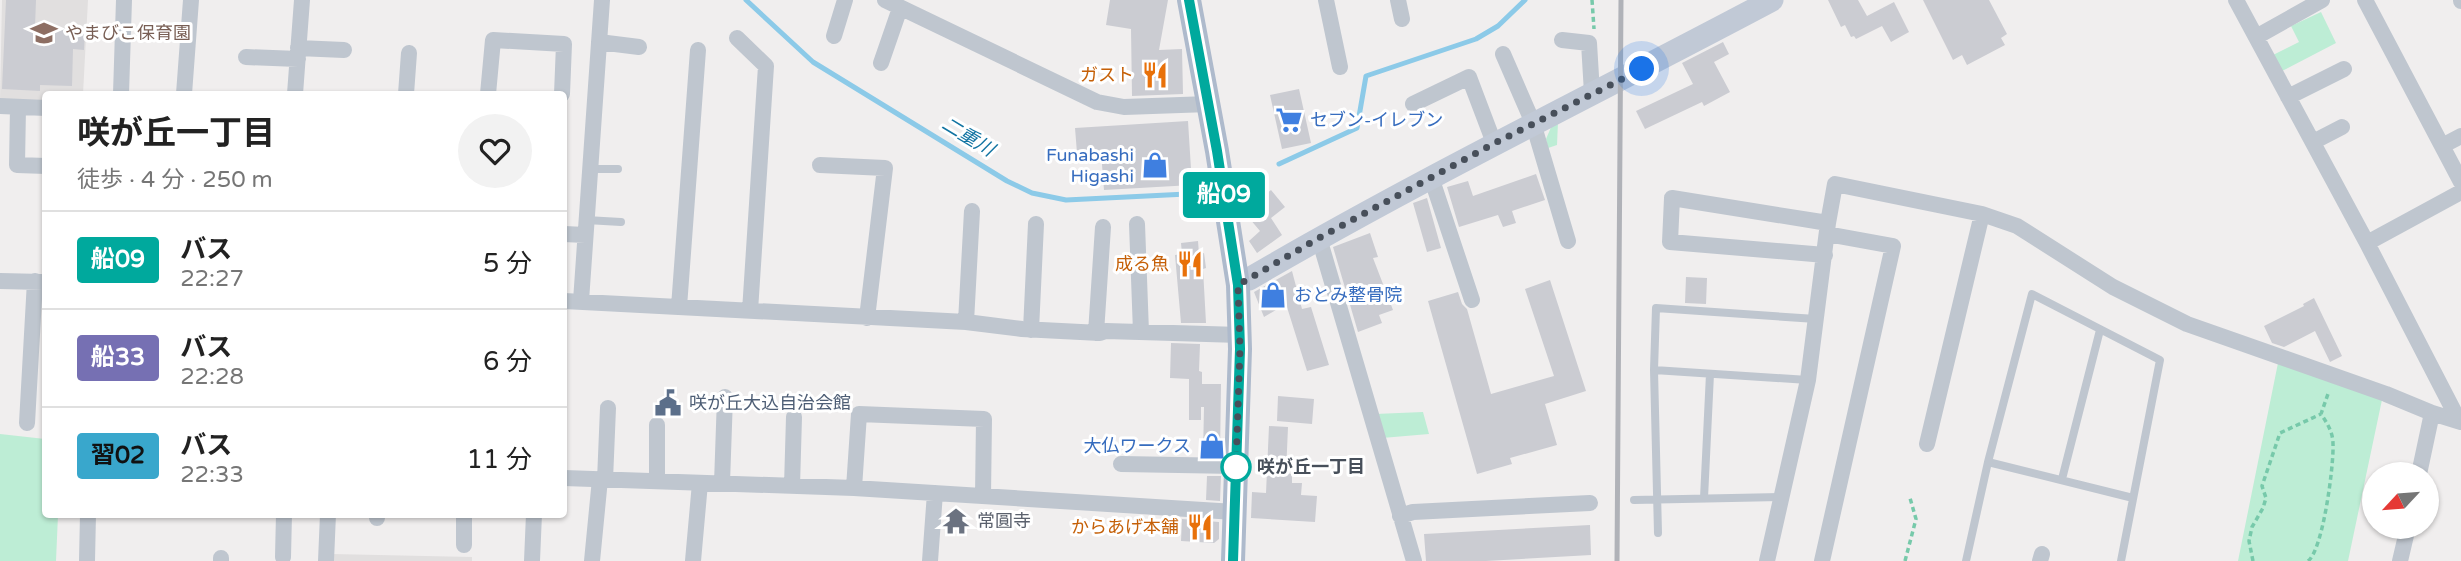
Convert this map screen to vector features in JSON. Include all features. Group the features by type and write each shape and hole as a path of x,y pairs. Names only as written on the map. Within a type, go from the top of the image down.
{"main road":[{"path":"1189,0 1243,282 1233,561"}],"street":[{"path":"121,91 124,0"},
{"path":"184,91 191,0"},
{"path":"290,0 302,0 295,91"},
{"path":"581,301 602,0"},
{"path":"834,36 845,0"},
{"path":"885,0 1097,103 1124,107 1209,104"},
{"path":"1326,0 1340,67"},
{"path":"1398,0 1402,19"},
{"path":"1243,282 1431,177 1772,0"},
{"path":"2236,0 2460,421"},
{"path":"2256,37 2322,0"},
{"path":"2365,0 2461,182"},
{"path":"881,63 900,8"},
{"path":"737,38 766,66 750,311"},
{"path":"488,91 493,40 564,44 562,91"},
{"path":"1562,40 1589,43 1591,93"},
{"path":"599,42 639,47"},
{"path":"246,57 344,50"},
{"path":"679,307 698,50"},
{"path":"406,91 409,53"},
{"path":"1503,54 1533,123 1568,241"},
{"path":"2288,97 2344,69"},
{"path":"1413,104 1469,77 1493,144"},
{"path":"0,106 42,108"},
{"path":"18,107 17,164 42,166"},
{"path":"2313,142 2342,127"},
{"path":"2442,146 2461,136"},
{"path":"820,164 885,168 867,317"},
{"path":"1431,177 1472,300"},
{"path":"1770,560 1808,380 1835,184 1982,214 2017,226 2113,287 2187,324 2386,394 2431,414 2460,421"},
{"path":"2367,243 2461,192"},
{"path":"1822,561 1893,246 1827,228 1672,198 1670,242 1825,255"},
{"path":"966,322 972,211"},
{"path":"1927,444 1982,214"},
{"path":"1137,224 1141,332"},
{"path":"1031,330 1036,225"},
{"path":"1096,333 1103,227"},
{"path":"567,233 586,228"},
{"path":"1319,238 1414,561"},
{"path":"0,281 40,281 27,423"},
{"path":"567,301 966,322 1031,330 1240,335"},
{"path":"722,483 725,397"},
{"path":"593,561 608,408"},
{"path":"854,488 859,414 984,418 983,496"},
{"path":"2421,462 2431,414"},
{"path":"792,486 794,417"},
{"path":"657,425 657,481"},
{"path":"1121,464 1236,466"},
{"path":"567,478 854,488 1235,512"},
{"path":"694,561 700,483"},
{"path":"930,561 935,493"},
{"path":"1400,516 1413,512 1590,503"},
{"path":"87,561 88,518"},
{"path":"283,557 284,518"},
{"path":"326,561 328,518"},
{"path":"464,518 464,545"},
{"path":"533,561 534,518"},
{"path":"2400,561 2405,539"}],"lane":[{"path":"590,169 618,169"},
{"path":"586,228 621,222"},
{"path":"1966,561 1988,462 2032,294 2160,360 2121,561"},
{"path":"1658,533 1654,370 1656,308 1816,319"},
{"path":"2062,479 2100,330"},
{"path":"1654,370 1808,380"},
{"path":"1704,498 1710,374"},
{"path":"1988,462 2133,498"},
{"path":"1634,500 1783,497"}],"path":[{"path":"1589,43 1594,37 1592,0"},
{"path":"2253,561 2250,534 2266,498 2262,486 2280,433 2321,414 2334,376"},
{"path":"2308,561 2319,546 2331,476 2333,443 2330,428 2321,414"},
{"path":"1905,561 1916,519 1910,498"}],"shaded area":[{"name":"やまびこ保育園","path":"2,0 88,0 83,91 42,91 42,103 0,101"},
{"path":"332,554 472,557 472,561 331,561"}],"green space":[{"path":"2321,12 2336,43 2282,71 2273,55 2299,42 2291,26"},
{"path":"1558,122 1557,145 1548,148 1546,139 1552,125"},
{"path":"2278,363 2383,395 2369,462 2362,462 2362,495 2348,561 2238,561"},
{"path":"1423,412 1429,434 1382,438 1375,414"},
{"path":"0,434 42,439 42,518 58,518 56,561 0,561"}],"building":[{"name":"やまびこ保育園","path":"6,0 36,0 35,27 85,29 84,50 73,49 72,86 40,85 40,91 2,89"},
{"path":"1110,0 1168,0 1159,50 1182,49 1183,94 1132,96 1131,29 1106,25"},
{"path":"1828,0 1858,0 1867,16 1894,2 1909,32 1891,42 1882,26 1856,39 1851,37 1845,25 1841,27"},
{"path":"1923,0 1989,0 2007,34 2001,38 2005,45 1967,65 1962,55 1953,60"},
{"path":"1723,42 1729,54 1714,62 1730,92 1704,106 1702,102 1645,129 1636,111 1693,84 1682,63"},
{"path":"1299,89 1311,143 1282,149 1270,95"},
{"path":"1188,121 1192,185 1104,190 1101,152 1077,153 1075,128"},
{"path":"1536,174 1545,200 1512,211 1516,223 1503,227 1498,215 1459,227 1447,187 1468,181 1473,196"},
{"path":"1271,190 1285,207 1271,218 1282,235 1257,253 1249,241 1260,231 1244,212"},
{"path":"1427,198 1441,248 1427,252 1413,203"},
{"path":"1370,233 1378,257 1373,258 1393,310 1379,315 1382,323 1358,332 1333,247"},
{"path":"1198,241 1199,254 1204,253 1206,268 1203,269 1206,323 1181,323 1175,255 1182,254 1181,243"},
{"path":"1292,271 1302,309 1311,307 1329,365 1307,371 1286,304 1264,317 1254,292"},
{"path":"1686,277 1707,278 1706,304 1685,303"},
{"path":"1550,280 1586,391 1545,404 1557,445 1510,458 1512,464 1477,474 1428,301 1458,292 1467,309 1491,394 1554,376 1525,289"},
{"path":"2314,298 2342,356 2330,362 2315,331 2284,347 2272,343 2264,326"},
{"path":"1171,343 1200,344 1199,371 1202,372 1202,384 1221,384 1220,455 1203,455 1204,407 1201,407 1201,420 1189,420 1189,379 1170,378"},
{"path":"1278,396 1314,399 1312,424 1277,421"},
{"path":"1269,426 1288,427 1286,473 1292,474 1292,483 1302,483 1301,495 1317,496 1315,522 1251,518 1252,492 1266,493"},
{"path":"1207,476 1221,476 1220,501 1206,500"},
{"path":"1182,519 1219,522 1219,539 1214,543 1181,541"},
{"path":"1590,525 1591,555 1486,561 1426,561 1424,534"}],"waterway":[{"name":"二重川","path":"746,0 813,62 1007,181 1032,193 1066,200 1187,194 1210,190"},
{"name":"二重川","path":"1279,164 1357,128 1366,76 1476,39 1498,26 1525,0"},
{"name":"二重川","path":"1238,183 1243,180"}],"railway":[{"path":"1617,561 1621,0"}],"bus line":[{"name":"船09","path":"1189,0 1238,285 1240,349 1233,561"}],"place":[{"name":"やまびこ保育園","path":"44,33"},
{"name":"ガスト","path":"1155,75"},
{"name":"セブン-イレブン","path":"1289,120"},
{"name":"Funabashi Higashi","path":"1155,165"},
{"name":"成る魚","path":"1190,264"},
{"name":"おとみ整骨院","path":"1273,295"},
{"name":"咲が丘大込自治会館","path":"668,403"},
{"name":"大仏ワークス","path":"1212,446"},
{"name":"咲が丘一丁目","path":"1236,467"},
{"name":"常圓寺","path":"956,521"},
{"name":"からあげ本舗","path":"1200,527"}],"route":[{"path":"1236,467 1240,349 1238,285 1493,144 1642,69"}]}
